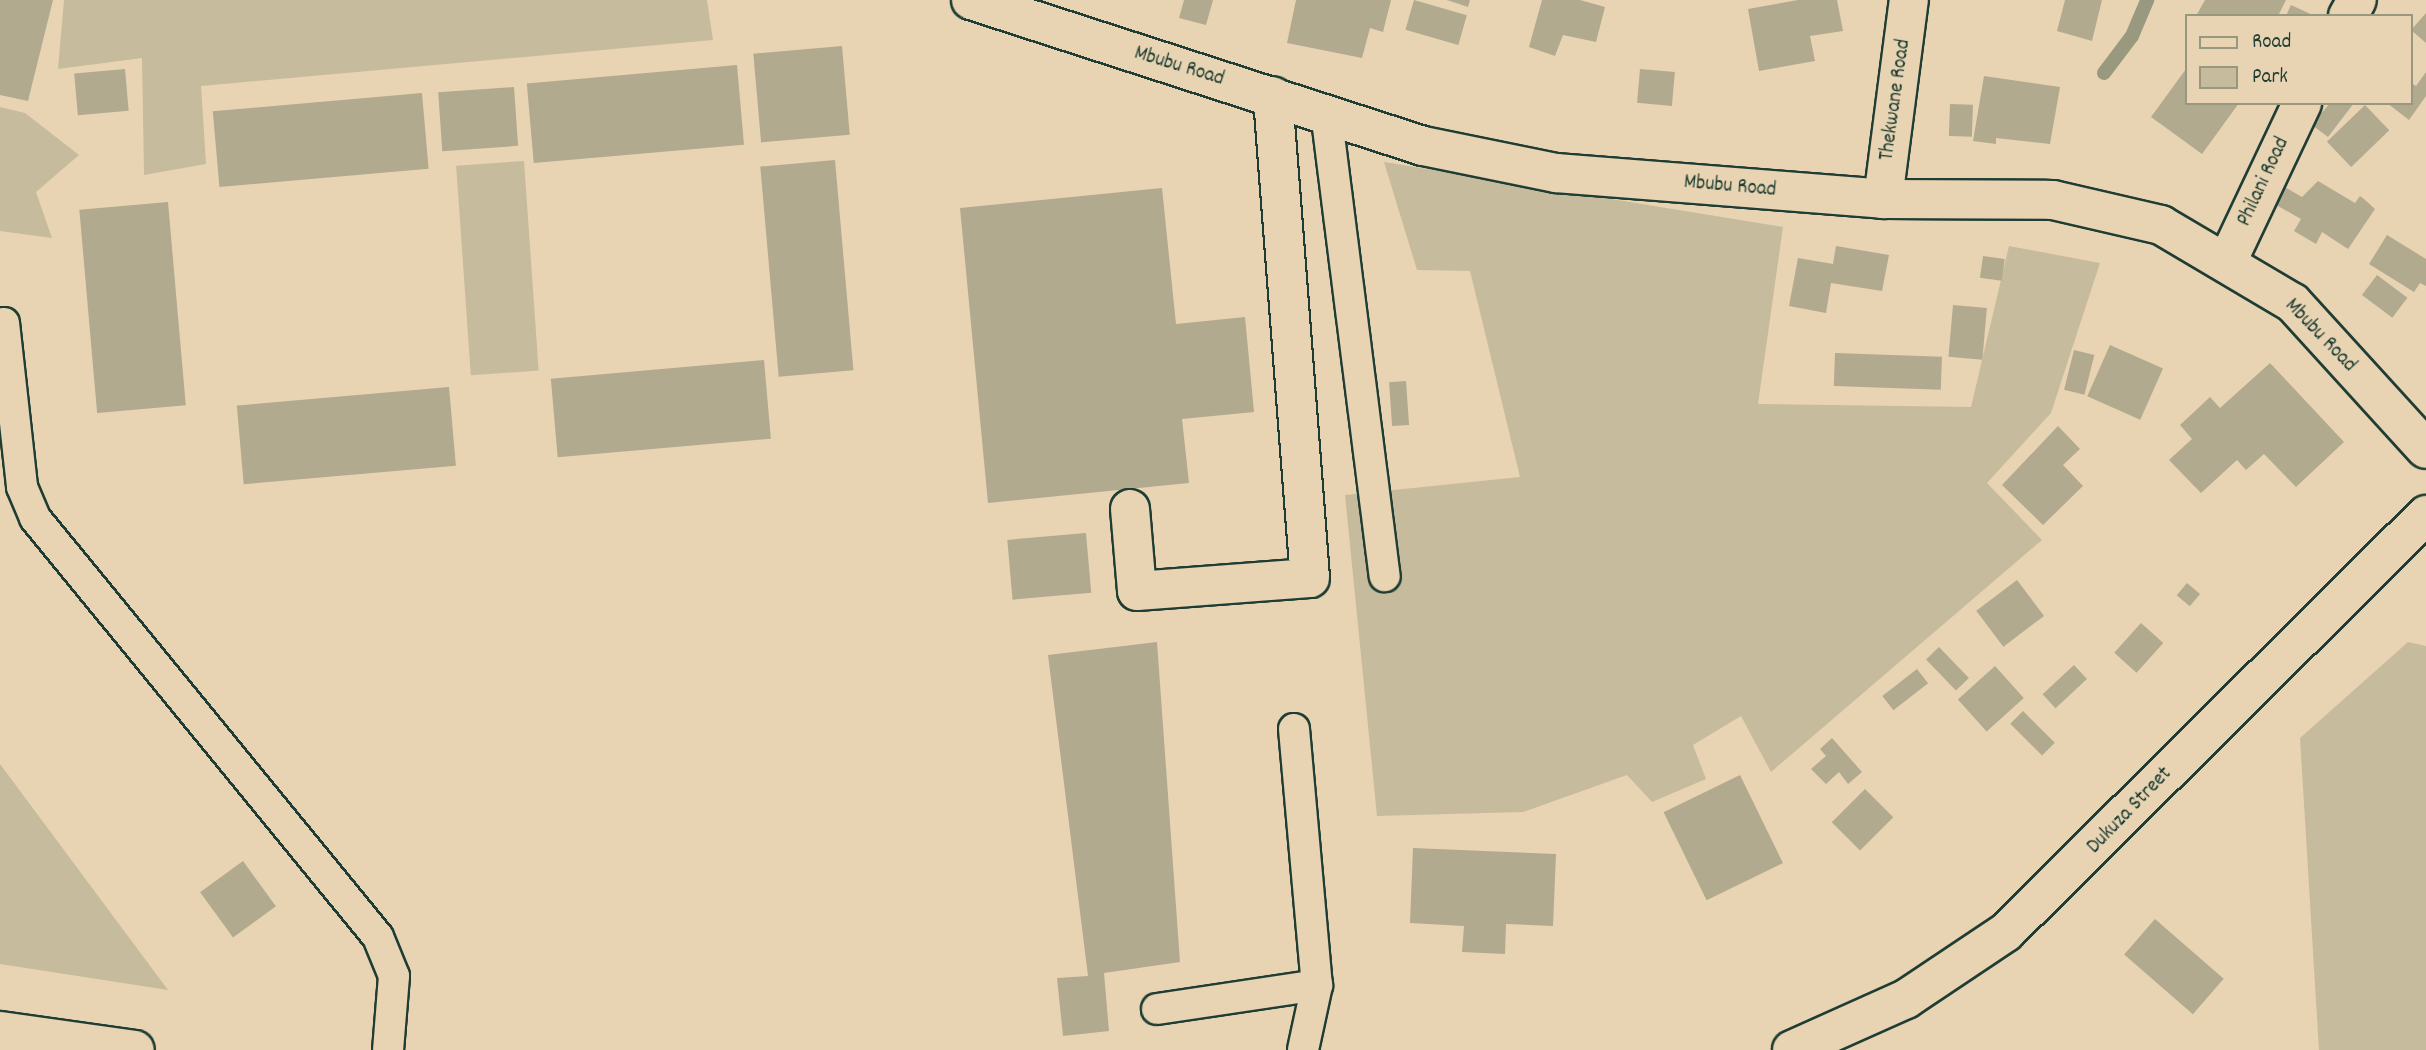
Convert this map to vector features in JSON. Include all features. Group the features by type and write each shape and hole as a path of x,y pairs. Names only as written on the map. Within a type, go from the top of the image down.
{"street":[{"name":"Mbubu Road","path":"971,0 1326,112 1423,146 1556,173 1883,199 2053,201 2161,225 2293,303 2426,449"},
{"name":"Thekwane Road","path":"1883,199 1909,0"},
{"path":"1130,509 1137,590 1310,578 1273,96"},
{"name":"Philani Road","path":"2227,262 2301,105"},
{"name":"Dukuza Street","path":"1792,1050 1906,999 2007,932 2426,515"},
{"path":"23,1039 135,1050"}],"lane":[{"path":"1326,112 1385,576"},
{"path":"4,323 22,487 35,518 378,937 394,976 388,1050"},
{"path":"1294,729 1317,985 1303,1050"},
{"path":"1157,1009 1317,985"}],"green space":[{"path":"64,0 707,0 713,40 201,86 206,164 144,175 142,58 58,69"},
{"path":"0,107 25,113 79,155 36,192 52,238 0,231"},
{"path":"524,161 539,370 471,375 456,166"},
{"path":"1384,162 1783,227 1758,404 1971,407 2009,246 2100,263 2051,413 1987,483 2042,540 1771,772 1741,716 1693,745 1706,779 1652,802 1627,775 1523,812 1377,816 1345,495 1520,477 1470,271 1417,270"},
{"path":"2408,642 2426,646 2426,1050 2319,1050 2300,738"},
{"path":"0,764 168,990 0,964"}],"building":[{"path":"0,0 53,0 28,101 0,95"},
{"path":"1184,0 1213,0 1206,25 1179,18"},
{"path":"1296,0 1391,0 1383,32 1370,28 1362,58 1287,43"},
{"path":"1414,0 1467,15 1458,45 1405,30"},
{"path":"1447,0 1470,0 1468,7"},
{"path":"1542,0 1580,0 1605,7 1596,42 1563,35 1555,56 1529,47"},
{"path":"1798,0 1837,0 1843,31 1810,36 1815,61 1759,71 1748,9"},
{"path":"2065,0 2102,0 2092,41 2057,31"},
{"path":"2205,0 2286,0 2279,14 2197,14"},
{"path":"2291,5 2311,14 2287,14"},
{"path":"2426,13 2426,43 2412,29"},
{"path":"842,46 850,135 761,142 753,54"},
{"path":"737,65 744,145 534,163 527,83"},
{"path":"125,69 129,111 78,115 74,73"},
{"path":"1640,69 1675,72 1672,106 1637,103"},
{"path":"2184,72 2184,105 2238,105 2202,154 2151,117"},
{"path":"2426,72 2426,96 2409,120 2390,105 2412,105 2412,83 2416,86"},
{"path":"1984,76 2060,87 2050,144 1996,138 1996,144 1973,141"},
{"path":"514,87 518,146 442,151 438,92"},
{"path":"422,93 429,169 219,187 213,111"},
{"path":"1950,104 1973,105 1972,137 1949,136"},
{"path":"2328,105 2352,105 2328,137 2312,125"},
{"path":"2365,105 2389,130 2351,167 2327,142"},
{"path":"835,160 853,370 779,377 760,167"},
{"path":"2318,181 2355,203 2360,196 2375,209 2348,249 2322,232 2316,244 2294,231 2301,219 2271,202 2281,185 2302,197"},
{"path":"1162,188 1176,324 1245,317 1254,412 1182,419 1189,483 988,503 960,208"},
{"path":"168,202 186,405 97,413 79,210"},
{"path":"2387,235 2426,259 2426,286 2420,283 2414,292 2369,264"},
{"path":"1836,246 1889,255 1882,291 1831,283 1826,313 1789,306 1798,258 1833,264"},
{"path":"1983,256 2005,259 2002,281 1980,278"},
{"path":"2377,275 2407,298 2392,318 2362,295"},
{"path":"1953,305 1987,308 1982,360 1948,357"},
{"path":"2110,345 2163,369 2140,420 2087,396"},
{"path":"2074,350 2094,355 2084,395 2064,390"},
{"path":"1835,353 1942,357 1941,390 1834,386"},
{"path":"764,360 771,439 558,457 551,379"},
{"path":"2270,363 2344,442 2296,487 2264,454 2246,470 2237,460 2201,493 2169,460 2192,439 2180,425 2210,397 2220,408"},
{"path":"1406,381 1409,425 1392,426 1389,382"},
{"path":"449,387 456,466 244,484 237,406"},
{"path":"2058,426 2080,449 2063,465 2083,486 2043,525 2002,485"},
{"path":"1086,533 1091,593 1013,600 1007,540"},
{"path":"2017,580 2044,616 2003,647 1976,611"},
{"path":"2187,583 2200,594 2190,606 2177,595"},
{"path":"2141,623 2163,643 2137,673 2114,653"},
{"path":"1157,642 1180,962 1104,973 1109,1031 1063,1036 1057,978 1088,976 1048,655"},
{"path":"1939,647 1969,678 1956,690 1926,660"},
{"path":"2074,665 2087,679 2056,708 2043,694"},
{"path":"1995,666 2024,698 1987,731 1958,699"},
{"path":"1917,669 1928,683 1893,710 1882,696"},
{"path":"2023,711 2055,743 2042,756 2010,724"},
{"path":"1832,738 1862,772 1848,784 1839,772 1826,784 1811,769 1826,756 1820,749"},
{"path":"1740,775 1783,863 1707,900 1664,812"},
{"path":"1865,789 1893,817 1860,851 1832,822"},
{"path":"1413,848 1556,854 1553,926 1506,924 1505,954 1462,952 1464,926 1410,923"},
{"path":"243,861 276,906 233,937 200,892"},
{"path":"2155,919 2224,979 2193,1014 2124,954"}],"waterway":[{"path":"2104,73 2132,36 2147,0"}]}
